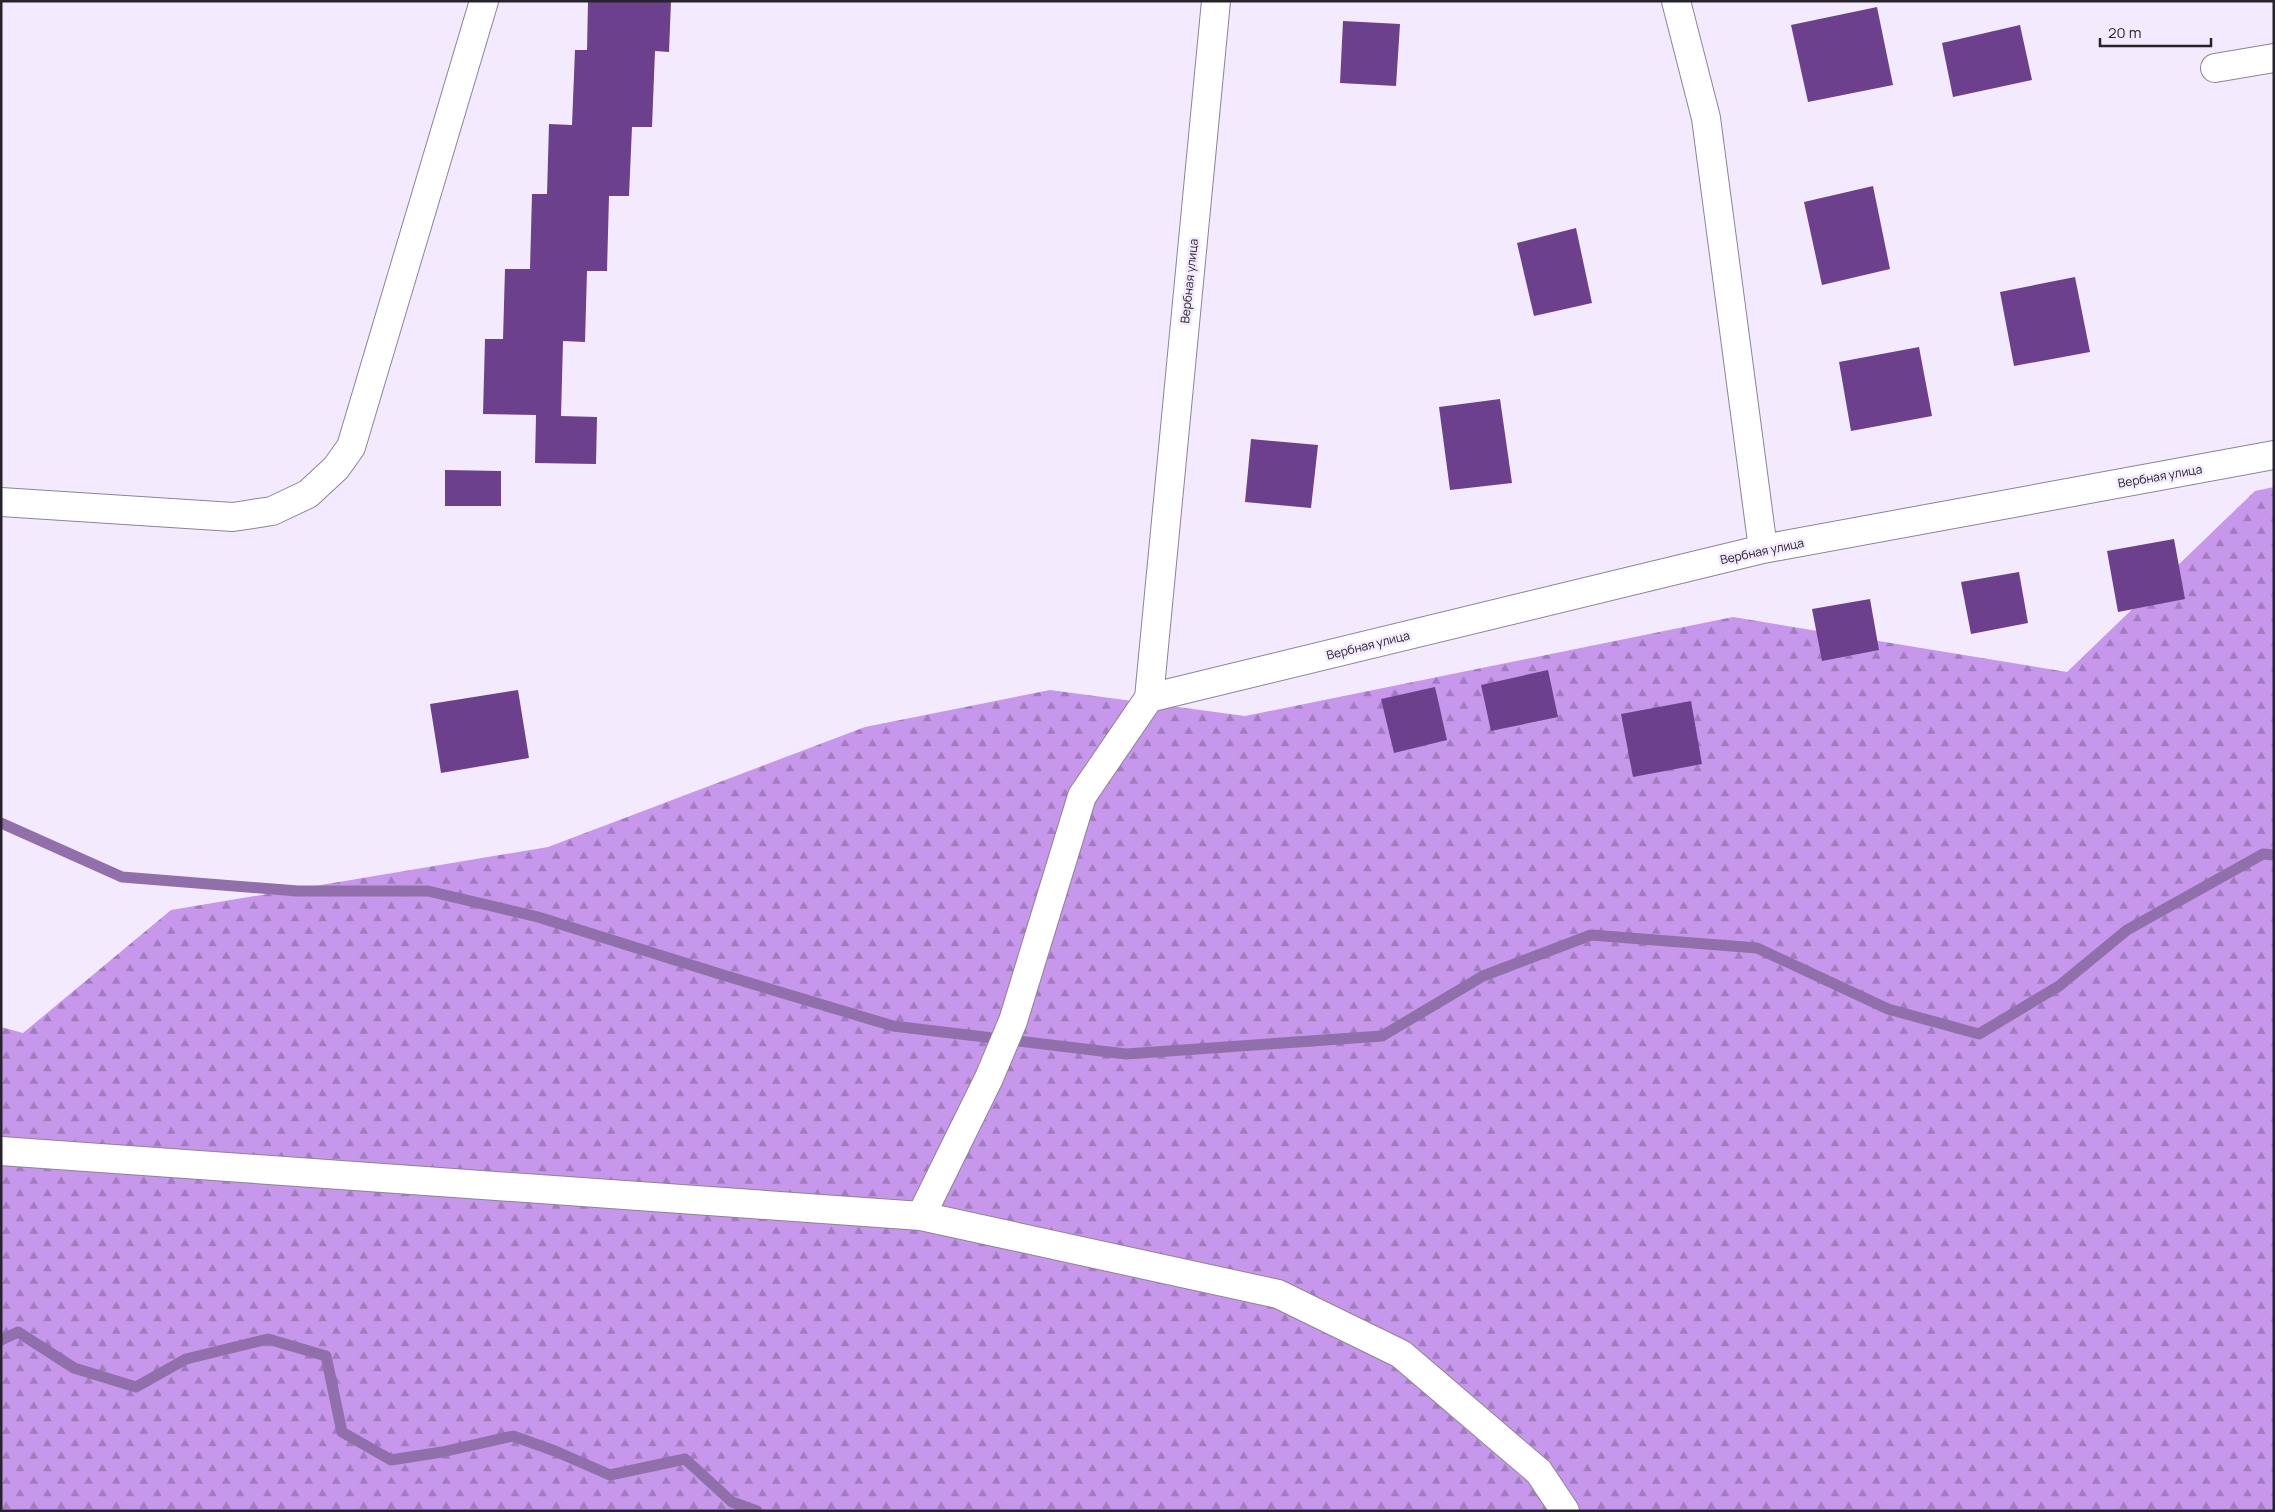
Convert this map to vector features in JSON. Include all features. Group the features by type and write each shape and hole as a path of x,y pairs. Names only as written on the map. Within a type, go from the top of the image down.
{"street":[{"path":"1,502 233,517 272,511 308,494 336,468 351,447 484,1"},
{"name":"Вербная улица","path":"1216,1 1149,698 1763,550 2274,455"},
{"path":"1676,1 1706,118 1763,550"},
{"path":"2215,68 2274,58"},
{"path":"921,1216 989,1078 1013,1021 1082,796 1149,698"},
{"path":"1,1151 921,1216 1278,1294 1402,1354 1539,1472 1564,1511"}],"green space":[{"path":"2274,487 2274,1511 1,1511 1,1027 23,1033 171,910 548,847 865,727 1050,690 1245,716 1733,617 2067,672 2255,491"}],"building":[{"path":"588,1 671,1 669,52 655,51 652,127 632,127 629,196 609,196 607,271 587,271 585,342 563,341 561,416 597,417 596,464 535,463 536,415 483,414 485,339 503,339 505,269 530,269 532,194 547,194 549,124 572,125 575,50 587,50"},
{"path":"1877,7 1893,85 1808,102 1791,25"},
{"path":"1343,21 1400,24 1396,86 1340,83"},
{"path":"2020,25 2032,80 1953,97 1942,43"},
{"path":"1873,186 1890,269 1822,285 1804,202"},
{"path":"1576,228 1592,303 1534,316 1517,243"},
{"path":"2075,277 2090,352 2014,366 2000,292"},
{"path":"1919,347 1932,416 1851,431 1839,362"},
{"path":"1500,399 1512,483 1450,490 1439,407"},
{"path":"1251,439 1318,445 1311,508 1245,502"},
{"path":"445,470 501,471 501,506 445,506"},
{"path":"2174,539 2185,599 2118,612 2107,551"},
{"path":"2019,572 2028,623 1971,634 1961,582"},
{"path":"1870,599 1879,650 1822,661 1812,609"},
{"path":"1548,670 1558,717 1491,731 1481,685"},
{"path":"1435,687 1447,740 1394,753 1381,699"},
{"path":"518,690 529,758 441,773 430,704"},
{"path":"1691,701 1702,764 1633,777 1621,714"}],"waterway":[{"path":"1,823 122,877 298,891 428,891 538,917 893,1026 1126,1054 1382,1036 1483,976 1591,935 1757,948 1888,1009 1979,1034 2059,986 2127,930 2263,854 2274,855"},
{"path":"1,1340 18,1332 74,1368 136,1387 186,1359 268,1339 326,1356 342,1432 391,1460 442,1452 513,1436 555,1451 610,1475 685,1459 732,1502 757,1511"}]}
